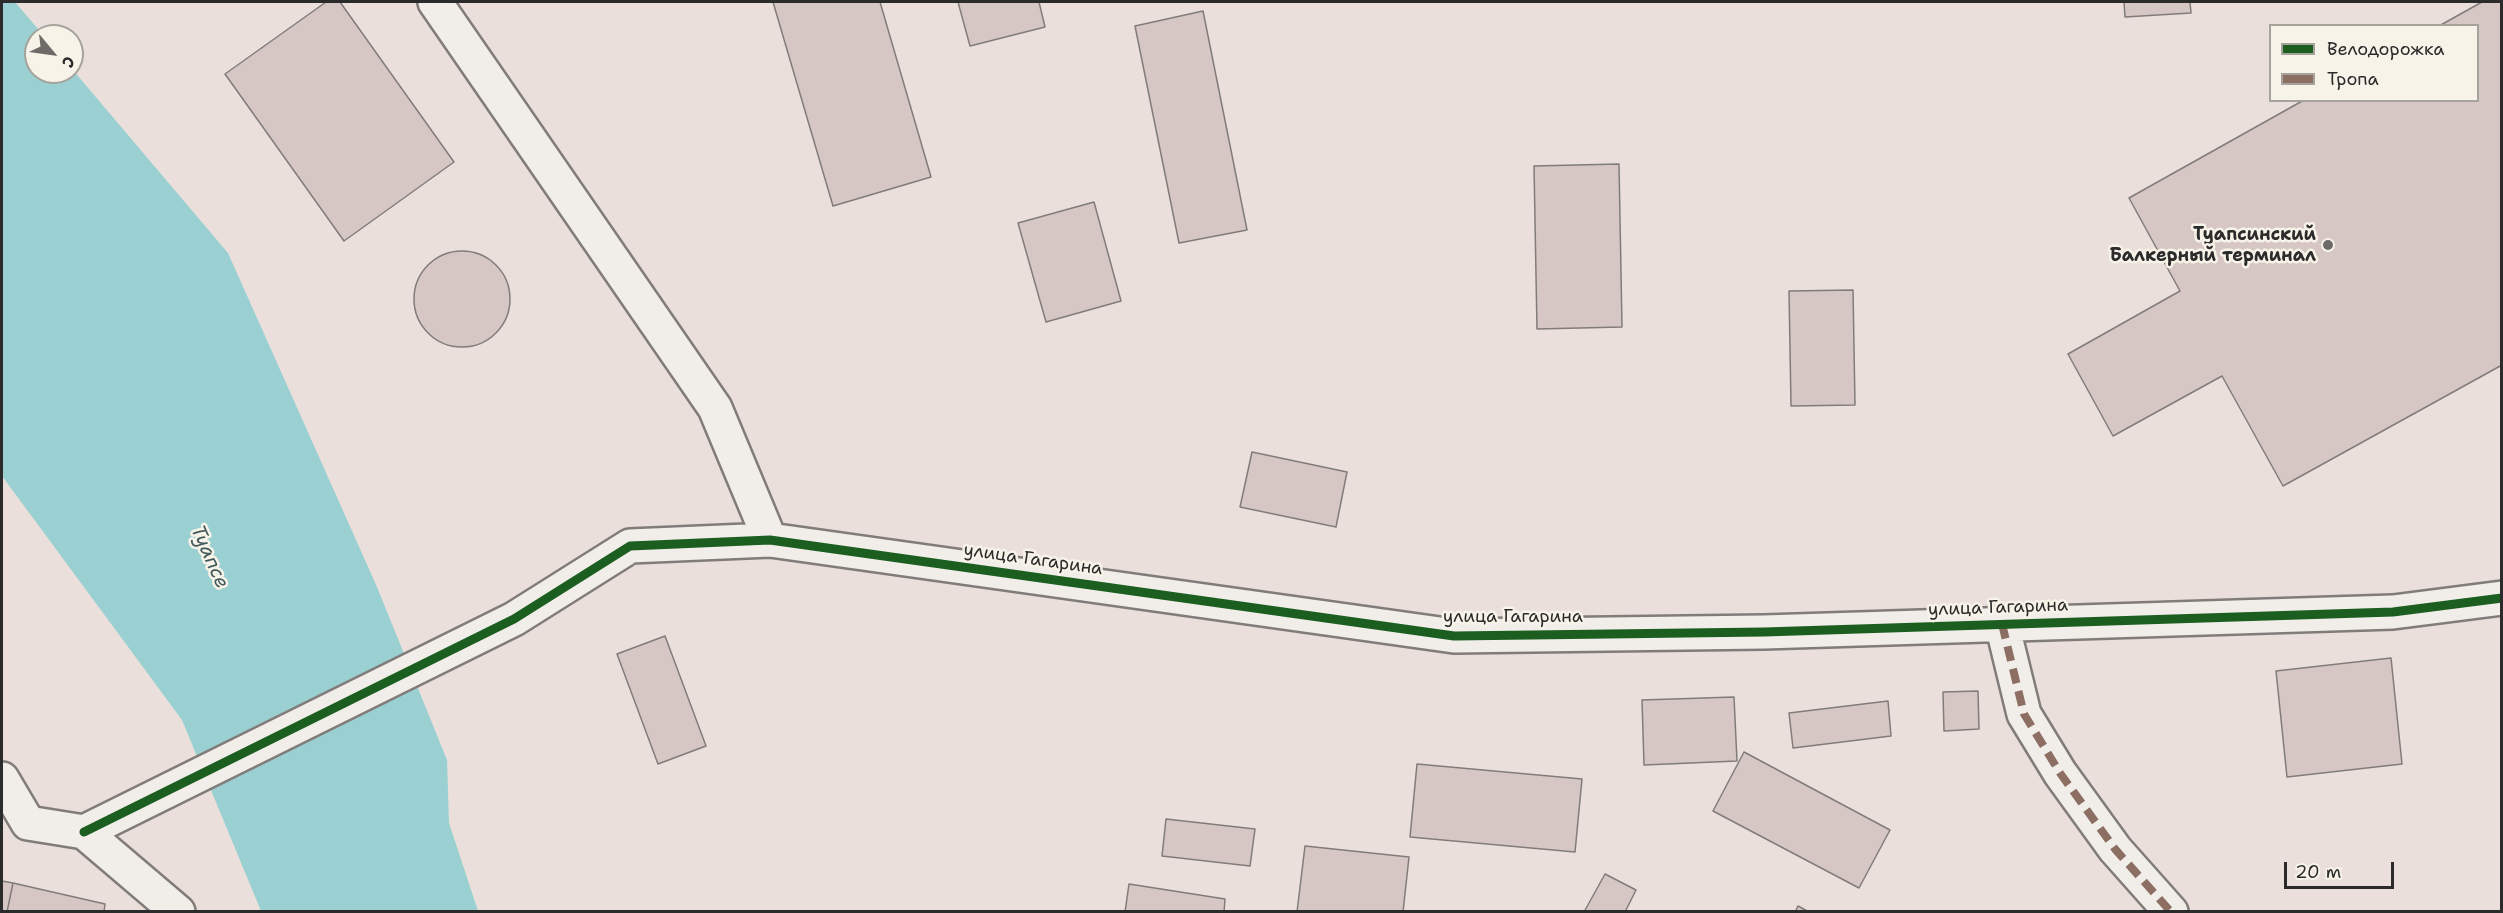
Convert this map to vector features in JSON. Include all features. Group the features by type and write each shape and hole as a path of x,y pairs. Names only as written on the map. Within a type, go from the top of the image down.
{"street":[{"path":"435,2 715,408 770,540"},
{"name":"улица Гагарина","path":"84,832 514,619 630,546 770,540 1454,636 1764,632 2393,612 2502,598"},
{"path":"2002,624 2024,714 2060,773 2115,849 2171,912"},
{"path":"2,779 28,823 84,832 178,912"}],"water":[{"name":"Туапсе","path":"2,2 15,2 34,24 24,24 24,84 84,83 228,253 377,587 447,760 449,823 478,911 261,911 182,720 2,476"}],"building":[{"path":"326,2 340,2 454,162 344,241 225,74"},
{"path":"773,2 880,2 931,177 833,206"},
{"path":"958,2 1039,2 1045,27 970,46"},
{"path":"2124,2 2190,2 2191,13 2125,17"},
{"name":"Туапсинский Балкерный терминал","path":"2482,2 2502,2 2502,365 2283,486 2222,376 2113,436 2068,354 2180,291 2129,198 2300,102 2479,102 2479,24 2443,24"},
{"path":"1203,11 1247,230 1179,243 1135,26"},
{"path":"1619,164 1622,327 1537,329 1534,166"},
{"path":"1094,202 1121,301 1046,322 1018,223"},
{"path":"462,251 480,255 496,265 506,281 510,299 506,317 496,333 480,343 462,347 444,343 428,333 418,317 414,299 418,281 428,265 444,255"},
{"path":"1853,290 1855,405 1791,406 1789,291"},
{"path":"1252,452 1347,472 1336,527 1240,507"},
{"path":"665,636 706,746 658,764 617,654"},
{"path":"2391,658 2402,764 2287,777 2276,671"},
{"path":"1978,691 1979,729 1944,731 1943,692"},
{"path":"1734,697 1737,761 1644,765 1642,700"},
{"path":"1888,701 1891,736 1793,748 1789,713"},
{"path":"1744,752 1890,830 1859,888 1713,811"},
{"path":"1417,764 1582,779 1575,852 1410,837"},
{"path":"1166,819 1255,829 1250,866 1162,856"},
{"path":"1305,846 1409,857 1403,912 1297,912"},
{"path":"1605,874 1636,890 1625,912 1584,912"},
{"path":"2,881 13,883 7,912 2,912"},
{"path":"13,883 105,904 104,912 7,912"},
{"path":"1129,884 1225,899 1224,912 1125,912"},
{"path":"1798,906 1809,912 1795,912"}],"marked path":[{"path":"2002,624 2024,714 2060,773 2115,849 2171,912"}],"cycle path":[{"path":"84,832 514,619 630,546 770,540 1454,636 1764,632 2393,612 2502,598"}],"place":[{"name":"Туапсинский Балкерный терминал","path":"2328,245"}]}
